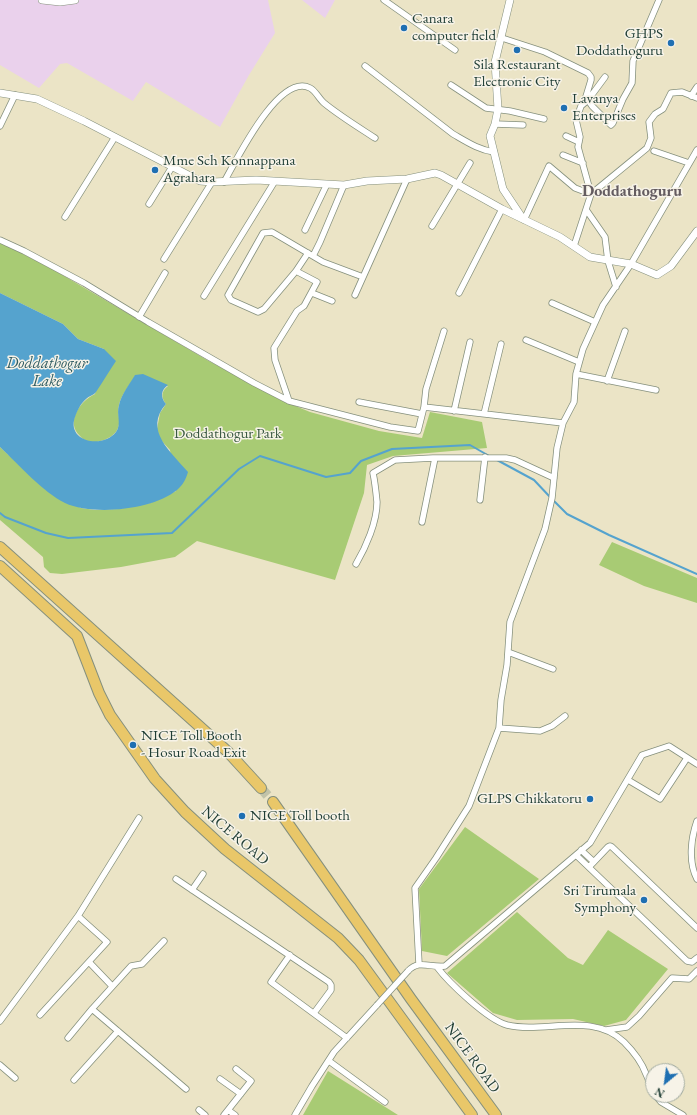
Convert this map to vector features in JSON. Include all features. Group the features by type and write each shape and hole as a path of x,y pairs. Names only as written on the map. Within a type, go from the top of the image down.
{"highway":[{"path":"0,547 228,752 261,788"},
{"name":"NICE ROAD","path":"0,566 77,636 99,693 110,715 155,779 184,812 225,849 338,938 352,952 472,1115"},
{"name":"NICE ROAD","path":"273,802 411,999 496,1115"}],"street":[{"path":"42,0 60,2 75,0"},
{"path":"384,0 455,50"},
{"path":"510,0 495,62 498,110 495,124 490,136 503,189 524,220"},
{"path":"586,102 609,123 612,125 613,124 632,83 633,61 659,0"},
{"path":"502,38 545,52 588,73 591,80 586,102"},
{"path":"365,66 453,134 485,151 494,152"},
{"path":"574,246 587,211 591,194 578,147 580,137 576,120 578,113 605,77"},
{"path":"224,182 266,111 283,95 294,87 300,85 311,88 324,103 375,138"},
{"path":"451,85 486,108 544,119"},
{"path":"591,194 646,148 651,138 649,122 655,114 663,108 671,93 682,92 694,97 697,87"},
{"path":"0,92 38,99 115,136 200,181 224,182 256,180 344,185 367,181 407,179 435,173 458,183 502,209 560,237 590,257 631,264 657,275 671,266 697,231"},
{"path":"0,126 15,95"},
{"path":"495,124 523,125"},
{"path":"65,217 115,136"},
{"path":"566,136 579,142"},
{"path":"419,964 415,888 469,806 499,728 501,700 507,665 510,622 545,529 552,498 557,448 563,423 574,402 576,374 583,349 603,305 631,264 697,150"},
{"path":"654,152 689,163"},
{"path":"563,155 583,163"},
{"path":"432,226 470,163"},
{"path":"524,220 549,166 575,188 591,194"},
{"path":"149,204 172,167"},
{"path":"355,295 407,179"},
{"path":"204,296 275,181"},
{"path":"164,259 212,182"},
{"path":"305,230 327,184"},
{"path":"344,185 320,242 310,254 296,271 264,309 258,312 231,300 228,295 263,232 272,232 310,254 323,262 363,277"},
{"path":"458,293 502,209"},
{"path":"587,211 605,237 608,261 616,287"},
{"path":"0,240 24,251 84,284 254,383 289,401 390,427 418,431 424,408 426,389 444,331"},
{"path":"289,401 275,360 274,348 297,311 304,306 317,282 296,271"},
{"path":"139,317 165,273"},
{"path":"312,293 332,301"},
{"path":"552,303 595,322"},
{"path":"607,381 625,331"},
{"path":"526,340 579,362"},
{"path":"454,411 470,342"},
{"path":"484,414 501,344"},
{"path":"576,374 656,390"},
{"path":"359,402 422,414"},
{"path":"424,408 563,423"},
{"path":"356,564 365,548 375,516 377,503 373,473 395,460 485,457 506,458 515,460 554,478"},
{"path":"480,500 485,457"},
{"path":"422,522 435,458"},
{"path":"508,652 553,669"},
{"path":"499,728 540,731 552,726 565,716"},
{"path":"295,1115 328,1061 377,1004 413,966 419,964 437,967 445,966 590,843 642,754 669,746 697,764"},
{"path":"628,780 660,799 687,758"},
{"path":"0,1021 78,916 139,818"},
{"path":"697,821 694,829 691,858 694,873 697,879"},
{"path":"589,867 608,847 612,847 697,928"},
{"path":"581,850 594,862"},
{"path":"576,855 687,961 692,962 697,958"},
{"path":"192,890 203,874"},
{"path":"176,879 329,982 331,985 331,990 314,1014"},
{"path":"40,1015 107,942 78,916"},
{"path":"68,1038 131,966 142,964 164,941"},
{"path":"290,955 271,982 347,1038"},
{"path":"89,962 112,986"},
{"path":"437,967 445,978 472,1002 490,1016 507,1025 542,1028 559,1025 577,1025 606,1030 627,1027 639,1016 672,978 688,979 697,972"},
{"path":"92,1009 186,1088"},
{"path":"606,1030 623,1041 639,1060 645,1073"},
{"path":"74,1080 118,1031"},
{"path":"328,1061 385,1102"},
{"path":"0,1065 15,1078"},
{"path":"235,1115 226,1112 251,1081 236,1069"},
{"path":"220,1079 241,1094"},
{"path":"663,1103 684,1115"},
{"path":"199,1110 205,1115"}],"shaded area":[{"path":"0,0 268,0 275,33 249,75 220,127 146,82 133,101 67,63 60,64 39,88 0,65"},
{"path":"302,0 335,0 325,18"}],"green space":[{"name":"Doddathogur Park","path":"0,242 54,270 207,360 281,400 310,412 379,431 422,438 430,412 482,422 487,448 393,456 367,465 364,493 335,580 197,541 175,557 121,567 62,574 50,573 44,567 43,557 0,520 0,447 45,489 81,508 95,510 119,509 150,503 176,491 170,450 160,439 157,429 160,413 166,404 163,399 163,392 168,386 135,376 120,401 118,408 119,424 114,434 97,442 88,441 82,438 74,425 74,418 76,412 84,402 95,394 104,349 78,339 63,324 0,293"},
{"path":"612,542 697,578 697,603 644,586 599,565"},
{"path":"465,827 539,879 447,956 422,951 419,889"},
{"path":"517,912 568,958 583,965 608,930 668,969 626,1020 604,1026 573,1019 517,1020 493,1013 447,973"},
{"path":"328,1071 398,1115 303,1115"}],"water":[{"name":"Doddathogur Lake","path":"0,293 63,324 78,339 104,349 116,361 96,392 84,401 77,412 74,426 76,432 81,437 87,440 103,440 116,432 119,426 118,408 120,401 135,375 143,374 168,385 162,394 166,404 157,423 158,432 162,440 188,472 184,482 177,490 166,497 153,502 122,509 106,510 77,507 65,503 48,492 31,478 0,447"}],"waterway":[{"path":"0,513 5,517 46,533 68,538 172,533 239,469 260,456 326,477 350,473 361,461 392,449 470,445 491,457"},
{"path":"497,460 534,480 550,497"},
{"path":"553,500 567,514 609,535 697,574"}],"tunnel":[{"path":"261,788 273,802"}],"place":[{"name":"Canara computer field","path":"404,28"},
{"name":"GHPS Doddathoguru","path":"671,43"},
{"name":"Sila Restaurant Electronic City","path":"517,50"},
{"name":"Lavanya Enterprises","path":"564,108"},
{"name":"Mme Sch Konnappana Agrahara","path":"155,170"},
{"name":"NICE Toll Booth - Hosur Road Exit","path":"133,745"},
{"name":"GLPS Chikkatoru","path":"590,799"},
{"name":"NICE Toll booth","path":"242,816"},
{"name":"Sri Tirumala Symphony","path":"644,900"}],"district":[{"name":"Doddathoguru","path":"632,192"}]}
